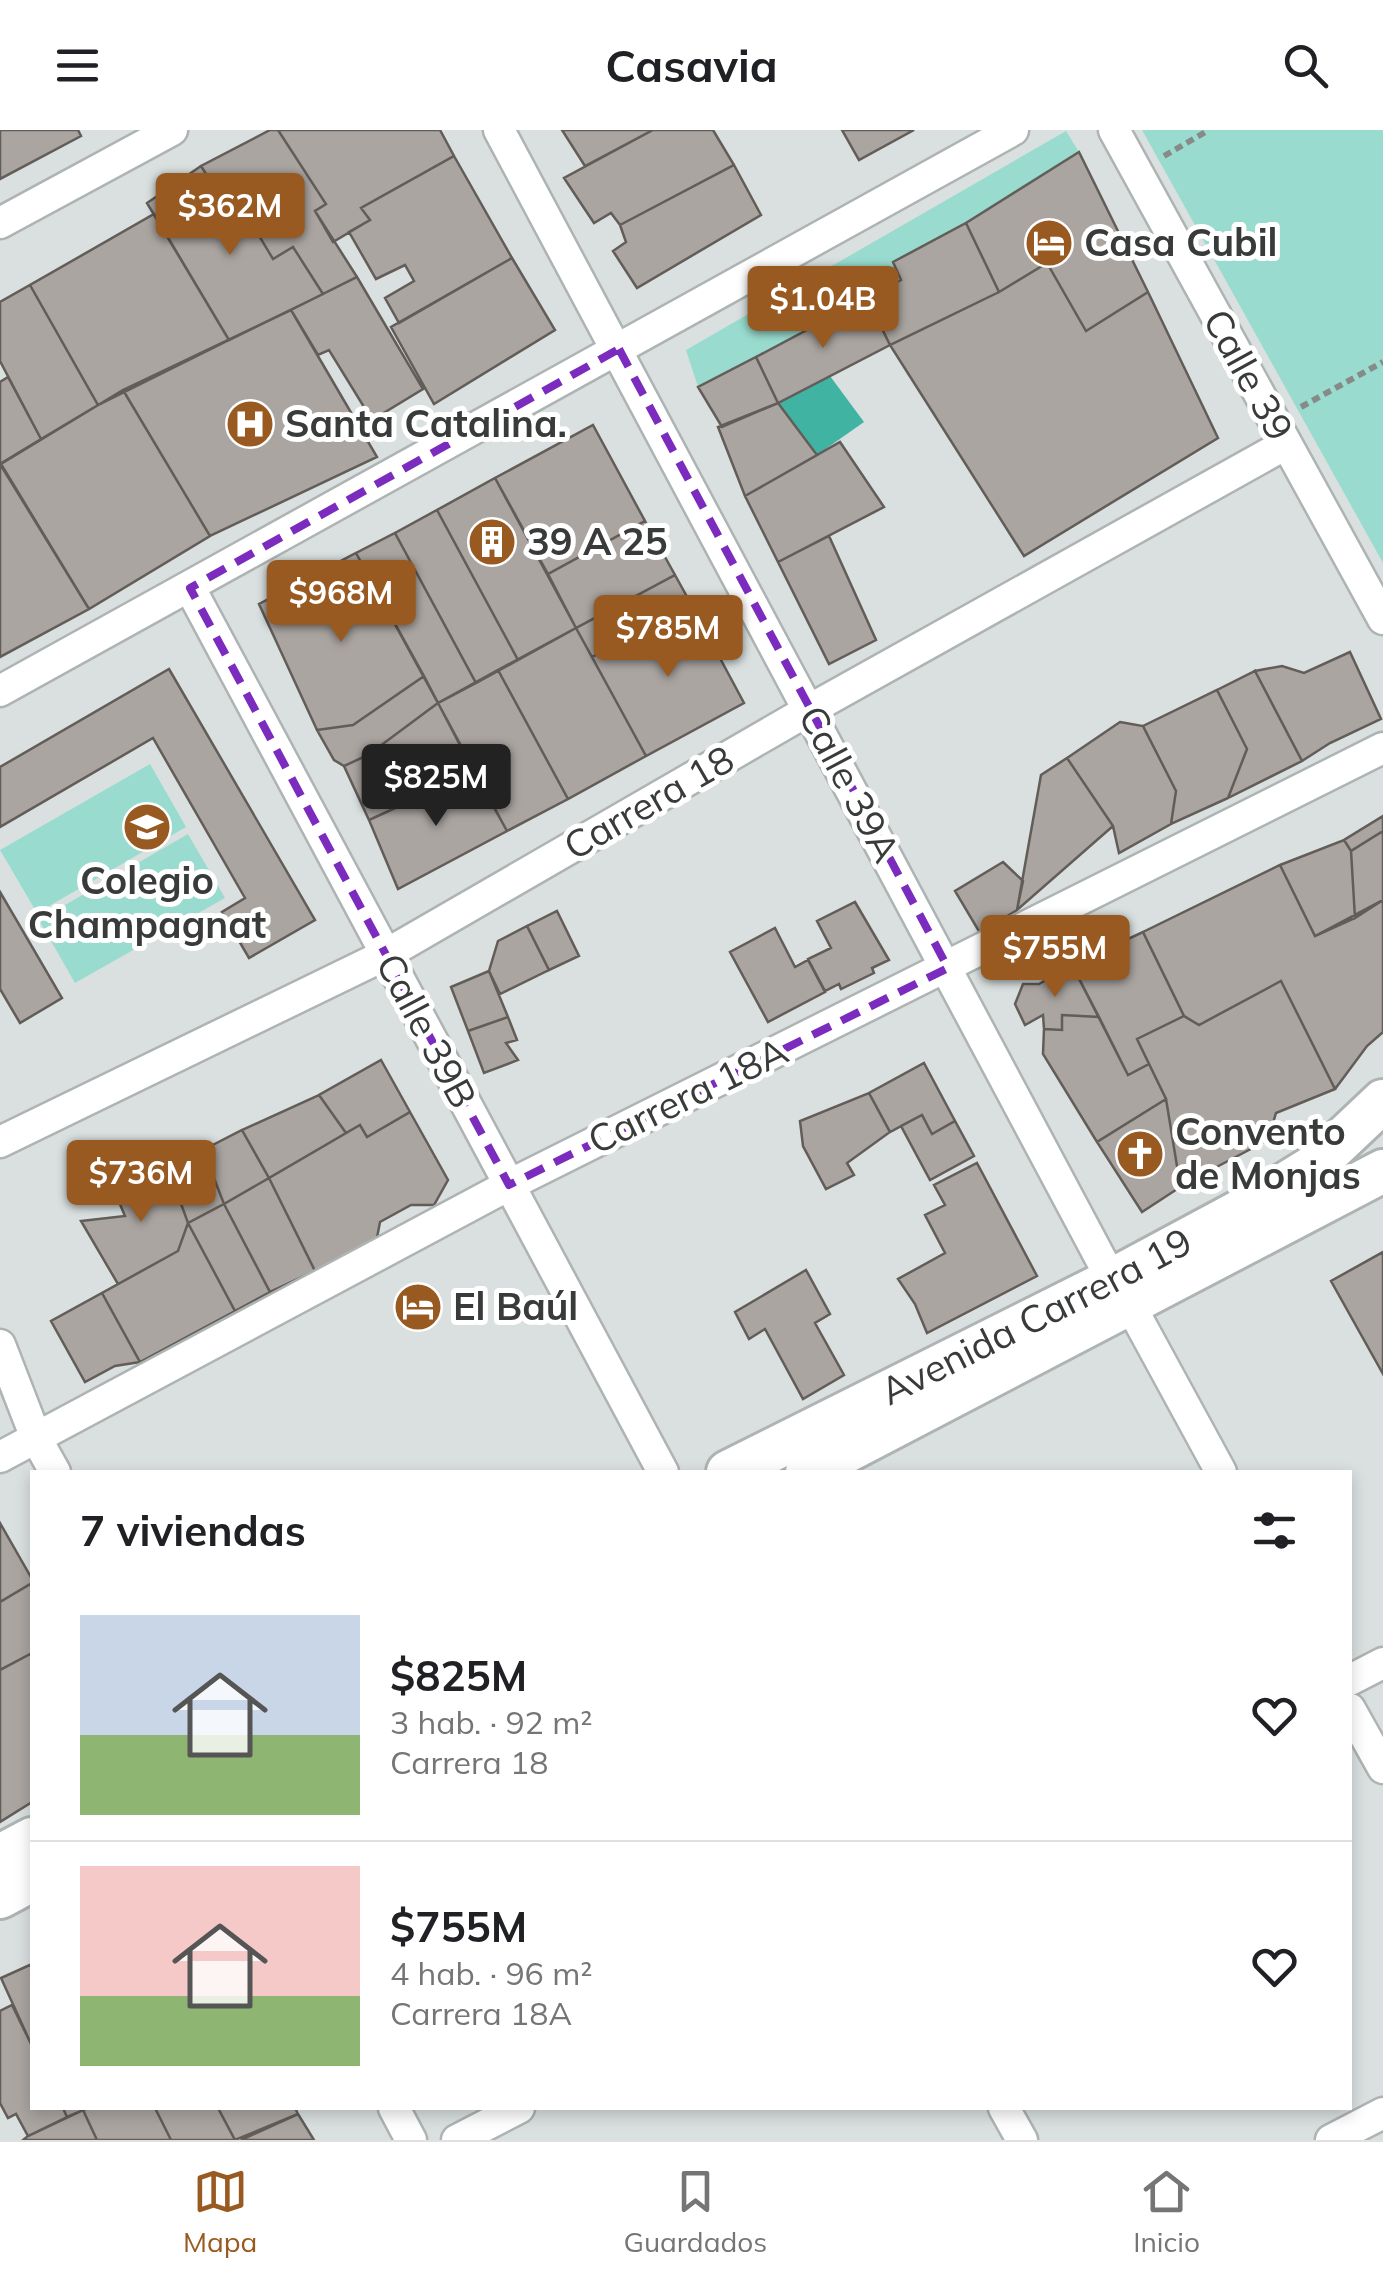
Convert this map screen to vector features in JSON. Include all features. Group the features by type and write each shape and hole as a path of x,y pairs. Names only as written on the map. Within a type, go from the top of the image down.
{"main road":[{"name":"Avenida Carrera 19","path":"810,1470 1121,1292 1313,1167 1383,1101"},
{"path":"1345,1192 1383,1156"},
{"name":"Avenida Carrera 19","path":"732,1470 1345,1192 1383,1171"},
{"path":"0,1856 30,1839"},
{"path":"0,1898 30,1881"}],"street":[{"path":"0,223 172,130"},
{"name":"Calle 39A","path":"500,130 1220,1470"},
{"path":"0,691 1014,130"},
{"name":"Calle 39","path":"1114,130 1383,619"},
{"name":"Carrera 18","path":"0,1142 386,955 1280,433"},
{"name":"Calle 39B","path":"190,588 663,1470"},
{"name":"Carrera 18A","path":"0,1457 509,1185 1383,748"},
{"path":"0,1346 36,1438 53,1470"},
{"path":"1352,1679 1383,1663"},
{"path":"1352,1713 1383,1768"},
{"path":"395,2110 411,2140"},
{"path":"457,2140 515,2110"},
{"path":"1005,2110 1022,2140"},
{"path":"1331,2140 1383,2113"}],"path":[{"path":"1136,171 1208,130"},
{"path":"1280,433 1383,362"}],"highlighted area":[{"path":"619,349 948,968 509,1185 190,588"}],"green space":[{"path":"1142,130 1383,130 1383,563"},
{"path":"1066,131 1079,152 966,223 893,262 901,280 698,387 686,350"},
{"path":"830,376 864,422 817,455 778,403"},
{"path":"150,764 186,827 37,913 0,850"},
{"path":"188,834 225,898 75,983 39,920"}],"building":[{"path":"0,130 78,130 81,136 0,179"},
{"path":"270,130 278,130 326,204 315,211 357,277 323,294 293,247 273,259 255,229 245,236 201,166"},
{"path":"278,130 440,130 454,156 361,208 370,220 333,242 315,211 326,204"},
{"path":"562,130 653,130 585,166"},
{"path":"653,130 713,130 734,165 620,225 611,213 594,223 564,178"},
{"path":"842,130 914,130 859,160"},
{"name":"Casa Cubil","path":"1079,152 1148,292 1086,331 1047,263 999,292 966,223"},
{"path":"454,156 512,258 399,323 385,298 414,281 405,265 376,279 349,232 370,220 361,208"},
{"path":"734,165 761,215 637,288 613,251 626,242 620,225"},
{"path":"201,166 245,236 255,229 273,259 293,247 323,294 229,340 147,203"},
{"path":"154,214 229,340 98,405 30,285"},
{"path":"966,223 999,292 890,345 867,298 901,280 893,262"},
{"path":"512,258 555,330 434,404 391,327"},
{"path":"1047,263 1086,331 1148,292 1218,438 1024,556 890,345 999,292"},
{"path":"357,277 423,389 372,420 329,350 318,355 291,310"},
{"path":"30,285 98,405 41,439 0,361 0,302"},
{"path":"867,298 890,345 778,403 756,357"},
{"name":"Santa Catalina.","path":"291,310 377,457 210,536 123,390"},
{"path":"756,357 778,403 722,427 698,387"},
{"path":"8,377 41,439 0,464 0,382"},
{"path":"123,390 210,536 89,609 1,464"},
{"path":"778,403 817,455 745,496 718,427"},
{"path":"593,425 645,521 548,574 495,478"},
{"path":"840,442 884,507 778,562 745,496"},
{"path":"0,464 89,609 0,657"},
{"name":"39 A 25","path":"495,478 576,628 518,660 437,510"},
{"path":"437,510 518,660 476,683 395,533"},
{"path":"645,521 675,575 576,628 548,574"},
{"path":"395,533 476,683 438,703 356,553"},
{"path":"829,536 876,640 829,664 778,562"},
{"path":"356,553 424,676 353,725 317,730 259,604"},
{"path":"675,575 691,604 592,657 576,628"},
{"path":"691,604 744,703 646,756 592,657"},
{"path":"576,628 646,756 568,799 498,670"},
{"path":"1350,652 1381,719 1302,761 1255,671 1282,666 1304,673"},
{"path":"169,669 315,920 249,958 222,912 245,898 153,738 0,827 0,767"},
{"path":"498,670 568,799 507,831 438,703"},
{"path":"1255,671 1302,761 1228,798 1247,749 1217,690"},
{"path":"424,676 438,703 368,755 344,766 334,760 317,730 353,725"},
{"path":"1217,690 1247,749 1228,798 1171,824 1176,791 1143,726"},
{"path":"438,703 474,772 369,820 344,766 368,755"},
{"path":"1120,722 1143,726 1176,791 1171,824 1119,853 1113,826 1067,758"},
{"path":"1067,758 1113,826 1017,910 1041,775"},
{"path":"474,772 507,831 398,889 369,820"},
{"path":"1383,816 1383,831 1351,851 1344,840"},
{"path":"1383,831 1383,900 1355,918 1351,851"},
{"path":"1344,840 1351,851 1355,918 1315,936 1280,865"},
{"path":"1003,862 1023,881 1017,910 980,933 955,891"},
{"path":"1280,865 1315,936 1383,900 1383,1032 1367,1046 1335,1089 1281,981 1199,1025 1184,1016 1143,932"},
{"path":"0,892 62,998 20,1023 0,989"},
{"path":"855,902 889,960 872,968 874,973 841,989 839,984 825,991 808,959 831,948 817,921"},
{"path":"557,911 579,956 549,970 527,926"},
{"path":"527,926 549,970 500,994 489,971 498,941"},
{"path":"775,928 795,967 808,960 825,992 768,1022 730,952"},
{"path":"1143,932 1184,1016 1137,1039 1149,1064 1128,1075 1072,965"},
{"path":"1072,965 1099,1017 1062,1015 1062,1030 1044,1029 1043,1015 1025,1025 1015,1004 1023,984 1039,984"},
{"path":"489,971 508,1017 468,1031 451,987"},
{"path":"1281,981 1335,1089 1276,1113 1268,1140 1188,1182 1177,1166 1166,1099 1137,1039 1184,1016 1199,1025"},
{"path":"1062,1015 1099,1017 1128,1075 1149,1064 1166,1099 1097,1142 1043,1054 1044,1029 1062,1030"},
{"path":"508,1017 517,1040 506,1043 518,1060 484,1073 468,1031"},
{"path":"381,1060 410,1112 367,1137 360,1125 346,1133 319,1095"},
{"path":"924,1063 955,1121 932,1134 922,1115 890,1132 869,1093"},
{"path":"869,1093 890,1132 847,1163 854,1175 826,1189 803,1146 800,1121"},
{"path":"319,1095 346,1133 269,1178 242,1130"},
{"name":"Convento de Monjas","path":"1166,1099 1177,1166 1188,1182 1142,1212 1097,1142"},
{"path":"410,1112 448,1180 434,1205 411,1205 380,1222 376,1243 315,1271 269,1178 360,1125 367,1137"},
{"path":"922,1115 932,1134 955,1121 974,1156 930,1180 901,1126"},
{"path":"242,1130 269,1178 224,1204 203,1150"},
{"path":"203,1150 224,1204 188,1223 167,1165"},
{"path":"977,1163 1037,1276 927,1333 915,1304 898,1279 945,1253 925,1215 945,1205 934,1185"},
{"path":"167,1165 188,1223 178,1251 118,1284 81,1221 125,1216 113,1188"},
{"path":"269,1178 315,1271 270,1292 224,1204"},
{"path":"224,1204 270,1292 235,1311 188,1223"},
{"path":"188,1223 235,1311 140,1362 102,1293 178,1251"},
{"path":"1383,1252 1383,1374 1331,1281"},
{"path":"806,1270 830,1314 815,1323 844,1375 803,1399 765,1329 749,1339 735,1312"},
{"path":"102,1293 140,1362 115,1366 85,1382 51,1321"},
{"path":"0,1523 30,1576 30,1584 0,1602"},
{"path":"30,1584 30,1654 0,1670 0,1602"},
{"path":"30,1654 30,1803 0,1822 0,1670"},
{"path":"30,1965 30,2042 1,1978"},
{"path":"12,2005 30,2042 30,2110 64,2110 67,2117 28,2136 16,2114 8,2118 0,2103 0,2011"},
{"path":"64,2110 83,2110 67,2117"},
{"path":"83,2110 156,2110 171,2140 97,2140"},
{"path":"83,2110 97,2140 23,2140 28,2136"},
{"path":"156,2110 219,2110 235,2140 171,2140"},
{"path":"219,2110 296,2110 298,2114 235,2140"},
{"path":"298,2114 314,2140 241,2140"}],"place":[{"name":"Casa Cubil","path":"1049,243"},
{"name":"Santa Catalina.","path":"250,424"},
{"name":"39 A 25","path":"492,542"},
{"name":"Colegio Champagnat","path":"147,827"},
{"name":"Convento de Monjas","path":"1140,1154"},
{"name":"El Baúl","path":"418,1307"}]}
